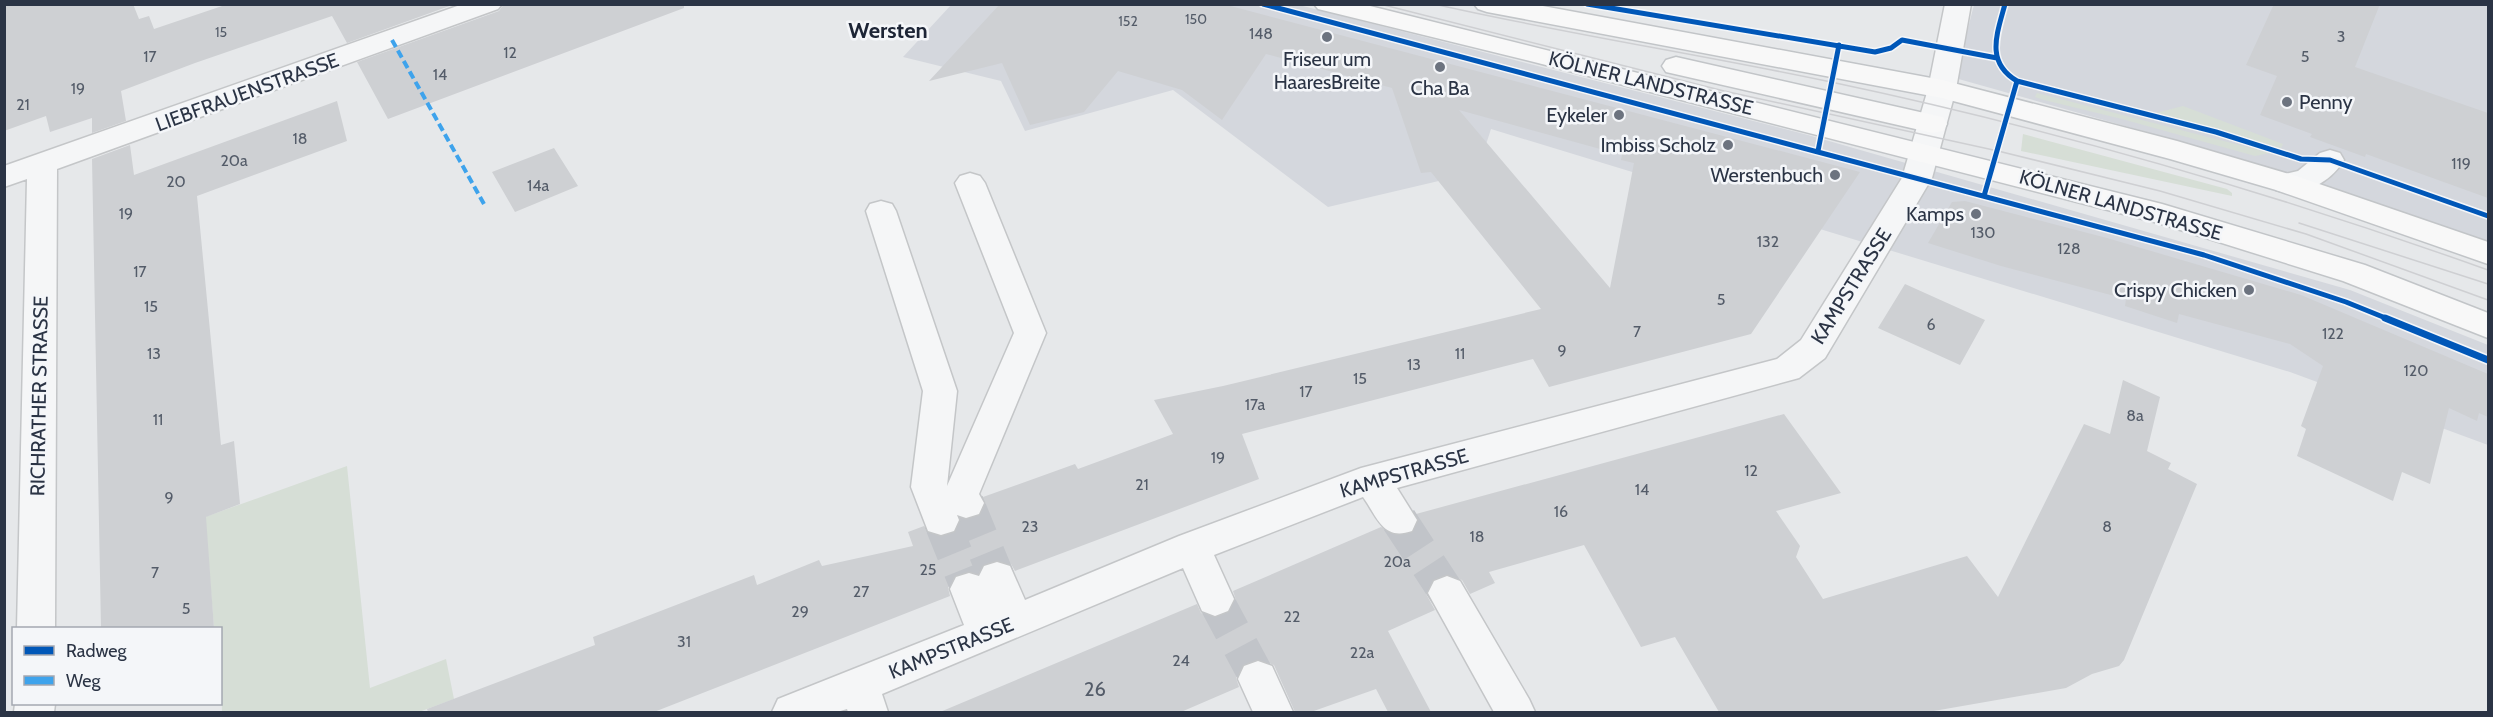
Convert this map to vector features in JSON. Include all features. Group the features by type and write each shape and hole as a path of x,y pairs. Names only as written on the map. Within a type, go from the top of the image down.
{"main road":[{"name":"KÖLNER LANDSTRASSE","path":"1327,4 1538,55 1563,51 1602,52 1929,138 2354,273 2488,326"},
{"name":"KÖLNER LANDSTRASSE","path":"1487,4 1942,89 2178,151 2286,183 2488,253"}],"street":[{"name":"LIEBFRAUENSTRASSE","path":"4,177 489,4"},
{"name":"KAMPSTRASSE","path":"792,712 864,699 1001,627 1192,547 1371,480 1787,369 1813,349 1917,178 1942,89 1958,4"},
{"path":"2286,183 2306,180 2330,160"},
{"name":"RICHRATHER STRASSE","path":"36,627 42,164"},
{"path":"881,211 940,391 929,487 954,512 1030,333 970,183"},
{"path":"1371,480 1399,520"},
{"path":"1192,547 1215,599"},
{"path":"983,583 1001,627"},
{"path":"1447,593 1515,712"}],"shaded area":[{"path":"951,5 1299,5 1808,135 2350,290 2488,345 2488,445 2290,372 1491,129 1477,172 1328,207 1173,90 1025,131 1001,81 903,57"},
{"path":"1974,5 2488,5 2488,242 2249,161 1955,78"},
{"path":"2037,93 2270,153 2255,156 2044,100 2035,97"},
{"path":"2183,106 2283,144 2281,148 2156,113"},
{"path":"2023,134 2227,189 2232,196 2021,151"},
{"path":"347,466 370,688 446,659 454,699 419,712 222,712 222,627 214,627 205,517"}],"building":[{"path":"4,4 133,4 139,19 149,16 154,29 228,4 455,4 347,43 332,16 195,63 121,91 126,121 92,133 92,118 50,132 46,116 4,131"},
{"path":"504,4 684,4 684,8 388,119 357,62 499,11"},
{"path":"1000,4 1223,4 1860,172 1751,334 1549,387 1533,359 1242,434 1259,479 1015,571 1011,564 998,560 983,564 978,573 968,571 954,576 948,588 950,596 654,712 428,712 427,709 595,645 593,637 754,575 757,585 819,560 822,566 913,546 908,532 924,526 927,533 940,537 955,533 961,519 967,520 981,515 986,504 983,497 1075,464 1078,469 1173,434 1154,400 1223,386 1541,309 1431,172 1421,173 1392,88 1266,54 1222,120 1182,90 1118,71 1084,112 1030,125 1002,63 929,81","holes":["1459,110 1622,155 1621,160 1634,163 1610,288"]},
{"path":"2274,4 2380,4 2355,67 2488,113 2488,198 2366,154 2365,157 2310,137 2312,134 2260,115 2277,76 2246,65"},
{"path":"337,101 347,141 197,196 221,445 234,441 240,504 206,517 214,627 101,627 92,159 130,145 134,175"},
{"path":"554,148 578,186 515,212 492,172"},
{"path":"1965,201 2107,238 2301,295 2488,374 2488,417 2479,413 2477,421 2449,408 2430,484 2402,472 2393,501 2297,456 2306,429 2301,426 2323,366 2290,344 2179,314 2177,323 2125,306 2126,299 2001,266 1928,243 1952,202"},
{"path":"1905,284 1985,320 1960,365 1878,328"},
{"path":"2123,380 2160,397 2147,451 2171,463 2168,469 2197,484 2124,660 2119,666 2092,674 2066,688 1928,712 1719,712 1675,637 1641,647 1584,545 1489,572 1495,583 1470,594 1462,580 1448,574 1432,580 1426,594 1435,610 1388,631 1431,712 1388,712 1376,689 1311,712 1295,712 1274,665 1259,659 1242,665 1236,678 1239,687 1181,712 940,712 1197,604 1201,613 1214,618 1229,613 1236,600 1233,591 1381,527 1394,535 1413,533 1419,521 1416,514 1784,414 1841,493 1776,511 1800,546 1796,557 1823,599 1967,556 1998,597 2084,424 2110,434"}],"tunnel":[{"path":"966,503 997,578"},
{"path":"941,520 969,589"},
{"path":"1399,520 1447,593"},
{"path":"1215,599 1258,679"}],"tram line":[{"path":"1380,4 1724,91 1998,151 2160,191 2306,234 2488,300"},
{"path":"1434,4 1831,82 1998,120 2244,189 2488,270"},
{"path":"2299,223 2488,284"}],"marked path":[{"path":"392,40 484,204"}],"cycle path":[{"path":"1263,4 2204,255 2346,302 2488,360"},
{"path":"1587,4 1875,52 1891,48 1902,40 1997,58"},
{"path":"2005,4 1998,29 1996,55 2002,70 2017,81 2216,132 2301,159 2330,160 2488,216"},
{"path":"1818,151 1839,45"},
{"path":"1984,196 2017,81"}],"place":[{"name":"Friseur um HaaresBreite","path":"1327,37"},
{"name":"Cha Ba","path":"1440,67"},
{"name":"Penny","path":"2287,102"},
{"name":"Eykeler","path":"1619,115"},
{"name":"Imbiss Scholz","path":"1728,145"},
{"name":"Werstenbuch","path":"1835,175"},
{"name":"Kamps","path":"1976,214"},
{"name":"Crispy Chicken","path":"2249,290"}],"district":[{"name":"Wersten","path":"888,30"}]}
